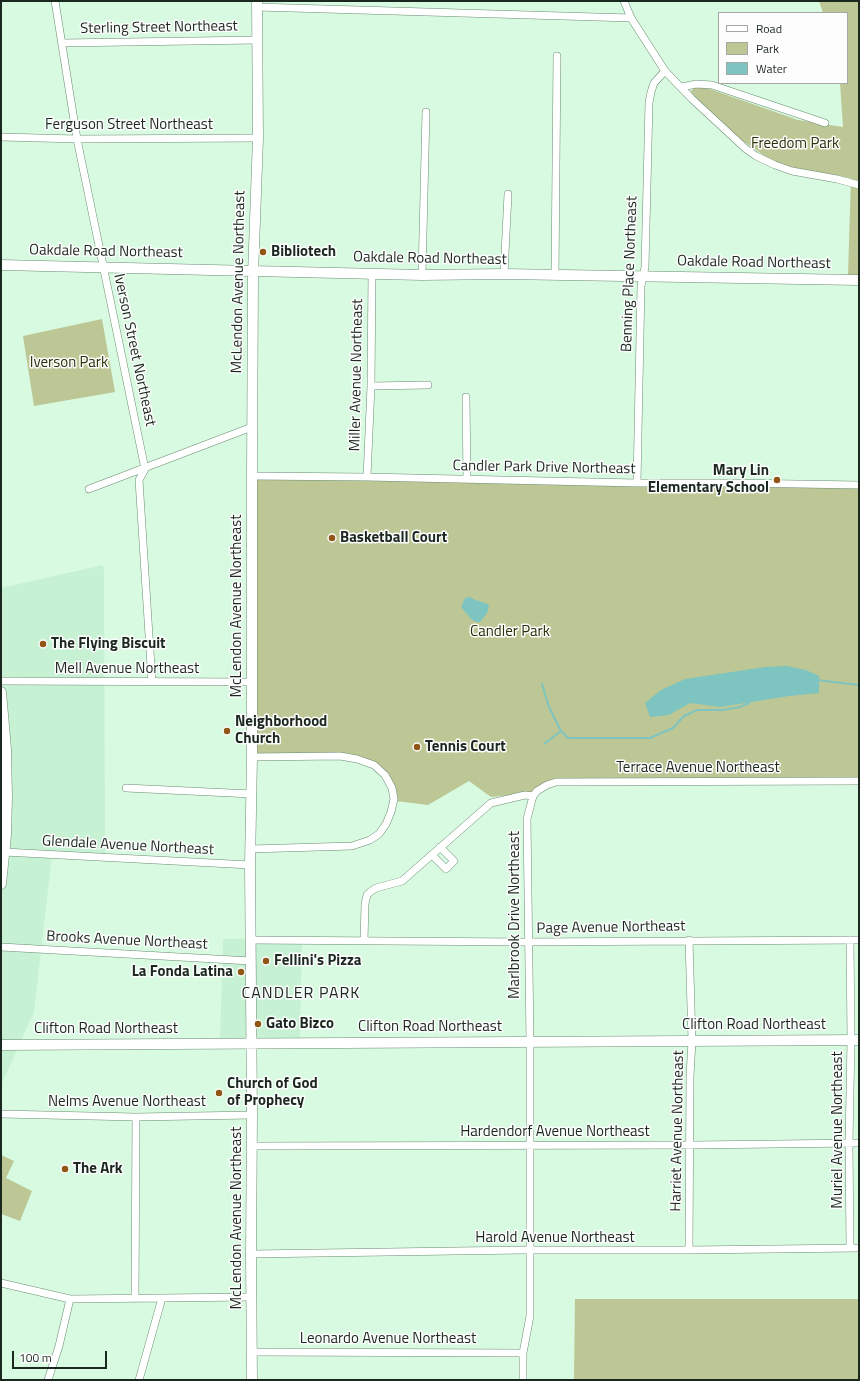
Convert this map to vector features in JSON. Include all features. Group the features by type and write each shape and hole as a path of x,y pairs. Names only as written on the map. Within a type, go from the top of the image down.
{"street":[{"name":"Iverson Street Northeast","path":"55,1 77,139 145,469 139,480 152,682"},
{"path":"624,1 631,18 665,71 746,150 775,165 792,171 837,179 859,185"},
{"name":"Sterling Street Northeast","path":"257,4 631,18"},
{"name":"McLendon Avenue Northeast","path":"252,1380 250,1254 252,1043 250,865 252,794 253,270 258,138 257,4"},
{"name":"Sterling Street Northeast","path":"62,43 257,40"},
{"path":"555,276 557,56"},
{"name":"Benning Place Northeast","path":"637,483 641,286 645,267 649,103 654,83 665,71"},
{"path":"682,88 696,84 712,85 825,123"},
{"path":"422,275 426,112"},
{"name":"Ferguson Street Northeast","path":"1,137 77,139 258,138"},
{"path":"504,274 508,194"},
{"name":"Oakdale Road Northeast","path":"1,265 422,275 504,274 859,280"},
{"name":"Miller Avenue Northeast","path":"367,477 371,386 372,273"},
{"path":"371,386 428,385"},
{"path":"466,397 467,479"},
{"path":"90,489 252,427"},
{"name":"Candler Park Drive Northeast","path":"252,476 859,486"},
{"name":"Mell Avenue Northeast","path":"1,681 252,682"},
{"path":"1,692 6,776 6,821 1,884"},
{"path":"251,849 352,846 370,840 378,834 386,824 394,799 392,788 385,776 374,765 358,759 340,756 252,757"},
{"name":"Terrace Avenue Northeast","path":"533,796 547,785 556,782 859,781"},
{"path":"126,788 252,794"},
{"path":"364,941 365,904 367,895 372,890 402,881 491,803 525,795 533,796"},
{"name":"Marlbrook Drive Northeast","path":"523,1380 523,1352 530,1316 530,1042 527,819 533,796"},
{"path":"432,855 446,869 454,861 440,847"},
{"name":"Glendale Avenue Northeast","path":"4,852 250,865"},
{"name":"Page Avenue Northeast","path":"251,940 528,942 859,940"},
{"name":"Harriet Avenue Northeast","path":"689,940 692,1041 690,1076 689,1250"},
{"name":"Muriel Avenue Northeast","path":"850,940 855,1040 850,1143 850,1248"},
{"name":"Brooks Avenue Northeast","path":"1,948 251,961"},
{"name":"Clifton Road Northeast","path":"1,1045 855,1040"},
{"name":"Nelms Avenue Northeast","path":"1,1114 136,1117 252,1115"},
{"path":"135,1299 136,1117"},
{"name":"Hardendorf Avenue Northeast","path":"251,1146 529,1146 859,1143"},
{"name":"Harold Avenue Northeast","path":"250,1254 529,1250 859,1248"},
{"path":"1,1283 70,1299 251,1297"},
{"path":"139,1380 162,1298"},
{"path":"48,1380 59,1346 70,1299"},
{"name":"Leonardo Avenue Northeast","path":"252,1352 523,1352"}],"shaded area":[{"path":"103,565 105,859 52,855 34,1012 1,1085 1,588"},
{"path":"302,938 300,1038 220,1041 223,939"}],"green space":[{"name":"Freedom Park","path":"819,1 859,1 859,283 848,274 851,178 786,168 766,157 736,136 693,96 691,91 694,88 701,87 710,89 798,120 843,127 840,84 848,84 848,12 823,12"},
{"name":"Iverson Park","path":"102,319 115,392 34,406 23,336"},
{"name":"Candler Park","path":"254,475 859,483 859,780 555,780 530,793 491,797 469,781 428,805 396,801 388,777 353,756 255,756"},
{"path":"1,1155 14,1161 6,1178 32,1191 20,1221 1,1214"},
{"path":"575,1299 859,1299 859,1380 574,1380"}],"water":[{"path":"471,597 488,604 489,607 487,613 480,622 472,620 461,607 465,598"},
{"path":"787,666 806,670 819,676 819,693 789,696 720,707 690,703 669,715 650,717 645,703 661,690 685,679 765,667"}],"waterway":[{"path":"817,680 859,685"},
{"path":"542,684 549,707 561,731 568,738 650,738 673,728 684,716 697,710 723,710 740,707 749,703"},
{"path":"544,744 561,731"}],"place":[{"name":"Bibliotech","path":"263,252"},
{"name":"Mary Lin Elementary School","path":"777,480"},
{"name":"Basketball Court","path":"332,538"},
{"name":"The Flying Biscuit","path":"43,644"},
{"name":"Neighborhood Church","path":"227,731"},
{"name":"Tennis Court","path":"417,747"},
{"name":"Fellini's Pizza","path":"266,961"},
{"name":"La Fonda Latina","path":"241,972"},
{"name":"Gato Bizco","path":"258,1024"},
{"name":"Church of God of Prophecy","path":"219,1093"},
{"name":"The Ark","path":"65,1169"}],"district":[{"name":"CANDLER PARK","path":"301,994"}]}
